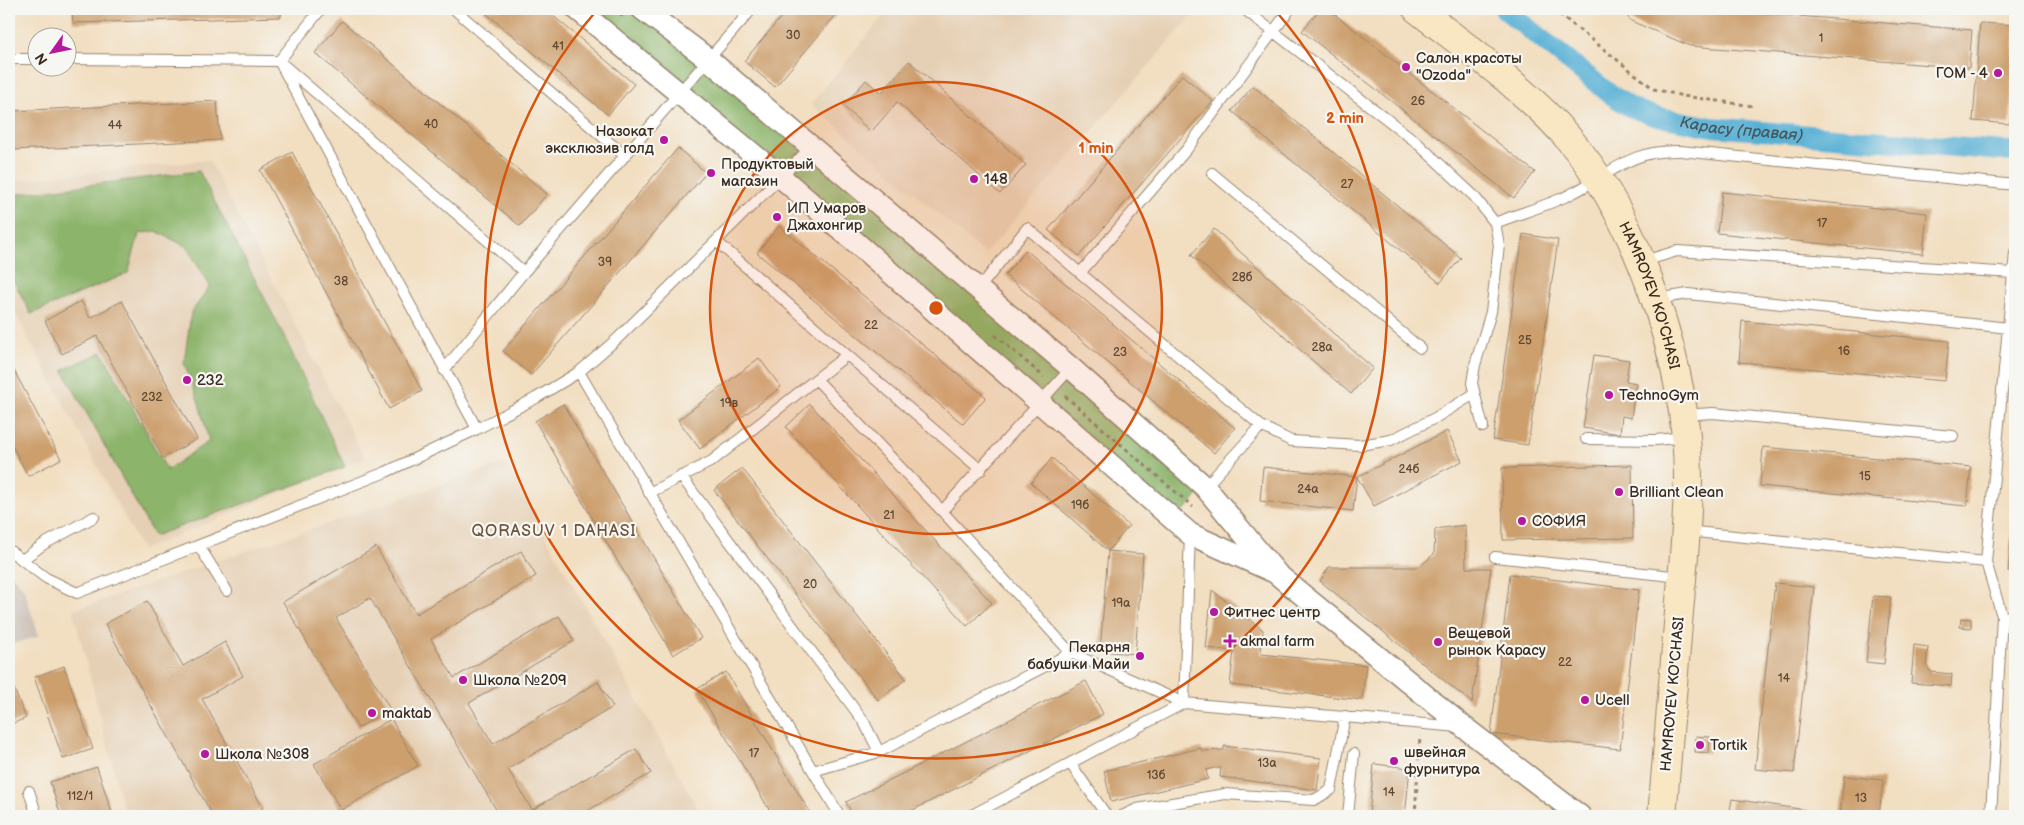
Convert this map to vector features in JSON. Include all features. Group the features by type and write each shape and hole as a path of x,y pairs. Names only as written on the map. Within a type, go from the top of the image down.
{"main road":[{"name":"HAMROYEV KO'CHASI","path":"1417,9 1529,98 1568,139 1598,179 1640,262 1655,300 1671,356 1683,426 1688,476 1682,577 1662,816"}],"street":[{"path":"577,9 681,92 782,178 1190,534 1277,574"},
{"path":"642,9 708,60 1071,368 1205,487 1277,574 1464,728 1580,816"}],"lane":[{"path":"279,61 321,9"},
{"path":"454,9 625,156"},
{"path":"444,370 524,272 752,9"},
{"path":"1244,9 1415,141 1474,196 1495,223 1499,245 1491,312 1475,365 1472,383 1483,427"},
{"path":"1081,272 1187,149 1290,9"},
{"path":"9,59 28,59"},
{"path":"78,59 279,61 524,272"},
{"path":"279,61 477,429"},
{"path":"9,550 46,578 77,594 386,472 477,429 536,398 579,372 617,338 782,178 810,148"},
{"path":"1495,223 1570,195 1629,160 1652,151 1666,150 2015,185"},
{"path":"1212,173 1420,348"},
{"path":"978,290 1027,228 1261,426 1290,441 1360,445 1391,440 1435,418 1474,394"},
{"path":"716,241 980,470"},
{"path":"1640,262 1678,251 2013,274"},
{"path":"1991,816 2002,616 1986,562 2015,253"},
{"path":"1655,300 1688,294 2008,328"},
{"path":"649,493 712,461 847,355"},
{"path":"942,511 1071,368"},
{"path":"579,372 840,816"},
{"path":"816,379 942,511 1071,653 1184,703 1464,728"},
{"path":"1586,439 1656,440 1713,413 1953,436"},
{"path":"1205,487 1261,426"},
{"path":"681,476 864,722 879,752"},
{"path":"22,560 44,544 94,517"},
{"path":"1685,531 1986,562"},
{"path":"1184,703 1190,534"},
{"path":"199,546 227,591"},
{"path":"1495,557 1682,577"},
{"path":"2002,616 2015,617"},
{"path":"813,771 879,752 1071,653"},
{"path":"970,816 1184,703"},
{"path":"1122,816 1137,810 1225,794 1314,800 1331,790 1345,716"},
{"path":"1348,816 1354,754"},
{"path":"1070,763 1107,816"},
{"path":"29,792 37,816"}],"path":[{"path":"1553,9 1654,89 1683,96 1753,106"},
{"path":"1415,816 1421,723"}],"shaded area":[{"name":"148","path":"889,9 1197,10 985,254 811,104"},
{"name":"232","path":"209,160 365,458 142,550 9,302 9,181"},
{"name":"maktab","path":"505,463 702,816 125,816 73,610"},
{"path":"9,572 24,589 39,636 9,645"}],"green space":[{"path":"577,9 642,9 1205,487 1175,521"},
{"name":"232","path":"199,171 284,336 345,467 154,536 63,370 102,352 167,470 209,441 199,403 184,363 191,313 210,286 187,247 156,231 139,234 128,273 31,314 9,272 9,195"}],"building":[{"path":"72,9 281,9 281,17 73,23"},
{"path":"481,9 545,9 634,84 608,115"},
{"path":"788,9 841,9 775,87 744,61"},
{"path":"1320,9 1328,9 1535,172 1514,198 1302,31"},
{"path":"1621,9 1710,9 1972,30 1969,68 1690,46 1631,21"},
{"path":"342,21 547,194 520,226 315,53"},
{"path":"1980,23 2015,25 2010,124 1973,121"},
{"path":"909,61 1026,165 1000,194 897,102 871,132 843,106 866,80 881,93"},
{"path":"1182,75 1213,101 1079,256 1048,230"},
{"path":"1253,86 1461,258 1440,283 1232,111"},
{"path":"217,101 220,140 13,150 11,111"},
{"path":"678,148 706,173 531,375 503,351"},
{"path":"292,152 422,391 389,409 260,170"},
{"path":"1722,192 1927,213 1923,254 1717,233"},
{"path":"779,226 986,397 963,424 757,253"},
{"path":"1214,229 1373,368 1351,394 1191,255"},
{"path":"1523,234 1558,240 1528,445 1493,440"},
{"path":"1026,250 1235,428 1214,453 1005,275"},
{"path":"81,301 90,318 122,301 197,439 163,458 97,336 62,354 45,321"},
{"path":"1742,321 1949,341 1945,381 1739,362"},
{"path":"1594,355 1629,360 1626,381 1636,383 1631,418 1622,416 1620,434 1583,428"},
{"path":"759,358 781,387 700,449 678,420"},
{"path":"9,361 61,459 28,476 9,440"},
{"path":"563,404 701,638 673,655 535,421"},
{"path":"810,404 992,603 967,626 786,427"},
{"path":"1447,431 1462,461 1374,506 1357,477"},
{"path":"1763,447 1971,467 1967,506 1760,486"},
{"path":"1052,458 1129,526 1108,551 1031,483"},
{"path":"1632,465 1633,538 1503,540 1502,468"},
{"path":"1263,467 1357,477 1353,511 1260,501"},
{"path":"742,468 906,679 878,700 714,490"},
{"name":"Вещевой рынок Карасу","path":"1465,525 1466,568 1491,568 1472,703 1320,581 1329,567 1419,567 1434,554 1435,529"},
{"path":"2012,529 2015,529 2015,572 2008,571"},
{"name":"Школа №209","path":"376,547 416,614 521,551 536,576 431,639 454,678 559,616 574,641 469,703 493,744 598,682 613,707 508,769 532,810 636,749 651,773 579,816 500,816 370,598 336,618 390,709 358,728 283,602"},
{"path":"1108,551 1143,554 1135,654 1100,651"},
{"path":"1510,574 1639,590 1620,749 1491,734"},
{"path":"1775,583 1814,587 1794,773 1755,769"},
{"path":"1212,590 1263,630 1261,654 1366,665 1362,700 1230,685 1234,651 1206,648"},
{"path":"1873,596 1891,597 1884,664 1866,662"},
{"name":"Школа №308","path":"147,601 183,666 225,642 243,676 202,699 263,808 249,816 213,816 105,624"},
{"path":"1961,618 1971,619 1971,628 1960,627"},
{"path":"1914,645 1928,647 1926,665 1931,672 1952,674 1951,686 1911,683"},
{"path":"64,666 93,749 63,759 34,677"},
{"path":"726,672 812,816 773,816 697,689"},
{"path":"1086,681 1103,714 901,816 853,816 846,802"},
{"path":"12,684 26,718 9,725 9,686"},
{"path":"391,719 418,766 341,810 314,764"},
{"path":"1696,736 1710,737 1709,753 1695,752"},
{"path":"1224,746 1321,758 1317,790 1220,777 1221,768 1214,768 1206,770 1208,779 1111,802 1104,771 1201,748 1202,751 1224,750"},
{"path":"1374,764 1410,768 1405,816 1369,816"},
{"path":"97,767 113,816 61,816 50,782"},
{"path":"1844,776 1883,780 1879,816 1840,816"},
{"path":"1732,799 1806,810 1805,816 1729,816"}],"waterway":[{"name":"Карасу (правая)","path":"1504,9 1610,94 1630,107 1654,116 1712,127 2015,152"}],"place":[{"name":"Салон красоты \"Ozoda\"","path":"1406,67"},
{"name":"ГОМ - 4","path":"1998,73"},
{"name":"Назокат эксклюзив голд","path":"664,140"},
{"name":"Продуктовый магазин","path":"711,173"},
{"name":"148","path":"974,179"},
{"name":"ИП Умаров Джахонгир","path":"777,217"},
{"name":"232","path":"187,380"},
{"name":"TechnoGym","path":"1609,395"},
{"name":"Brilliant Clean","path":"1619,492"},
{"name":"СОФИЯ","path":"1522,521"},
{"name":"Фитнес центр","path":"1214,612"},
{"name":"akmal farm","path":"1230,641"},
{"name":"Вещевой рынок Карасу","path":"1438,642"},
{"name":"Пекарня бабушки Майи","path":"1140,656"},
{"name":"Школа №209","path":"463,680"},
{"name":"Ucell","path":"1585,700"},
{"name":"maktab","path":"372,713"},
{"name":"Tortik","path":"1700,745"},
{"name":"Школа №308","path":"205,754"},
{"name":"швейная фурнитура","path":"1394,761"}],"district":[{"name":"QORASUV 1 DAHASI","path":"554,530"}]}
